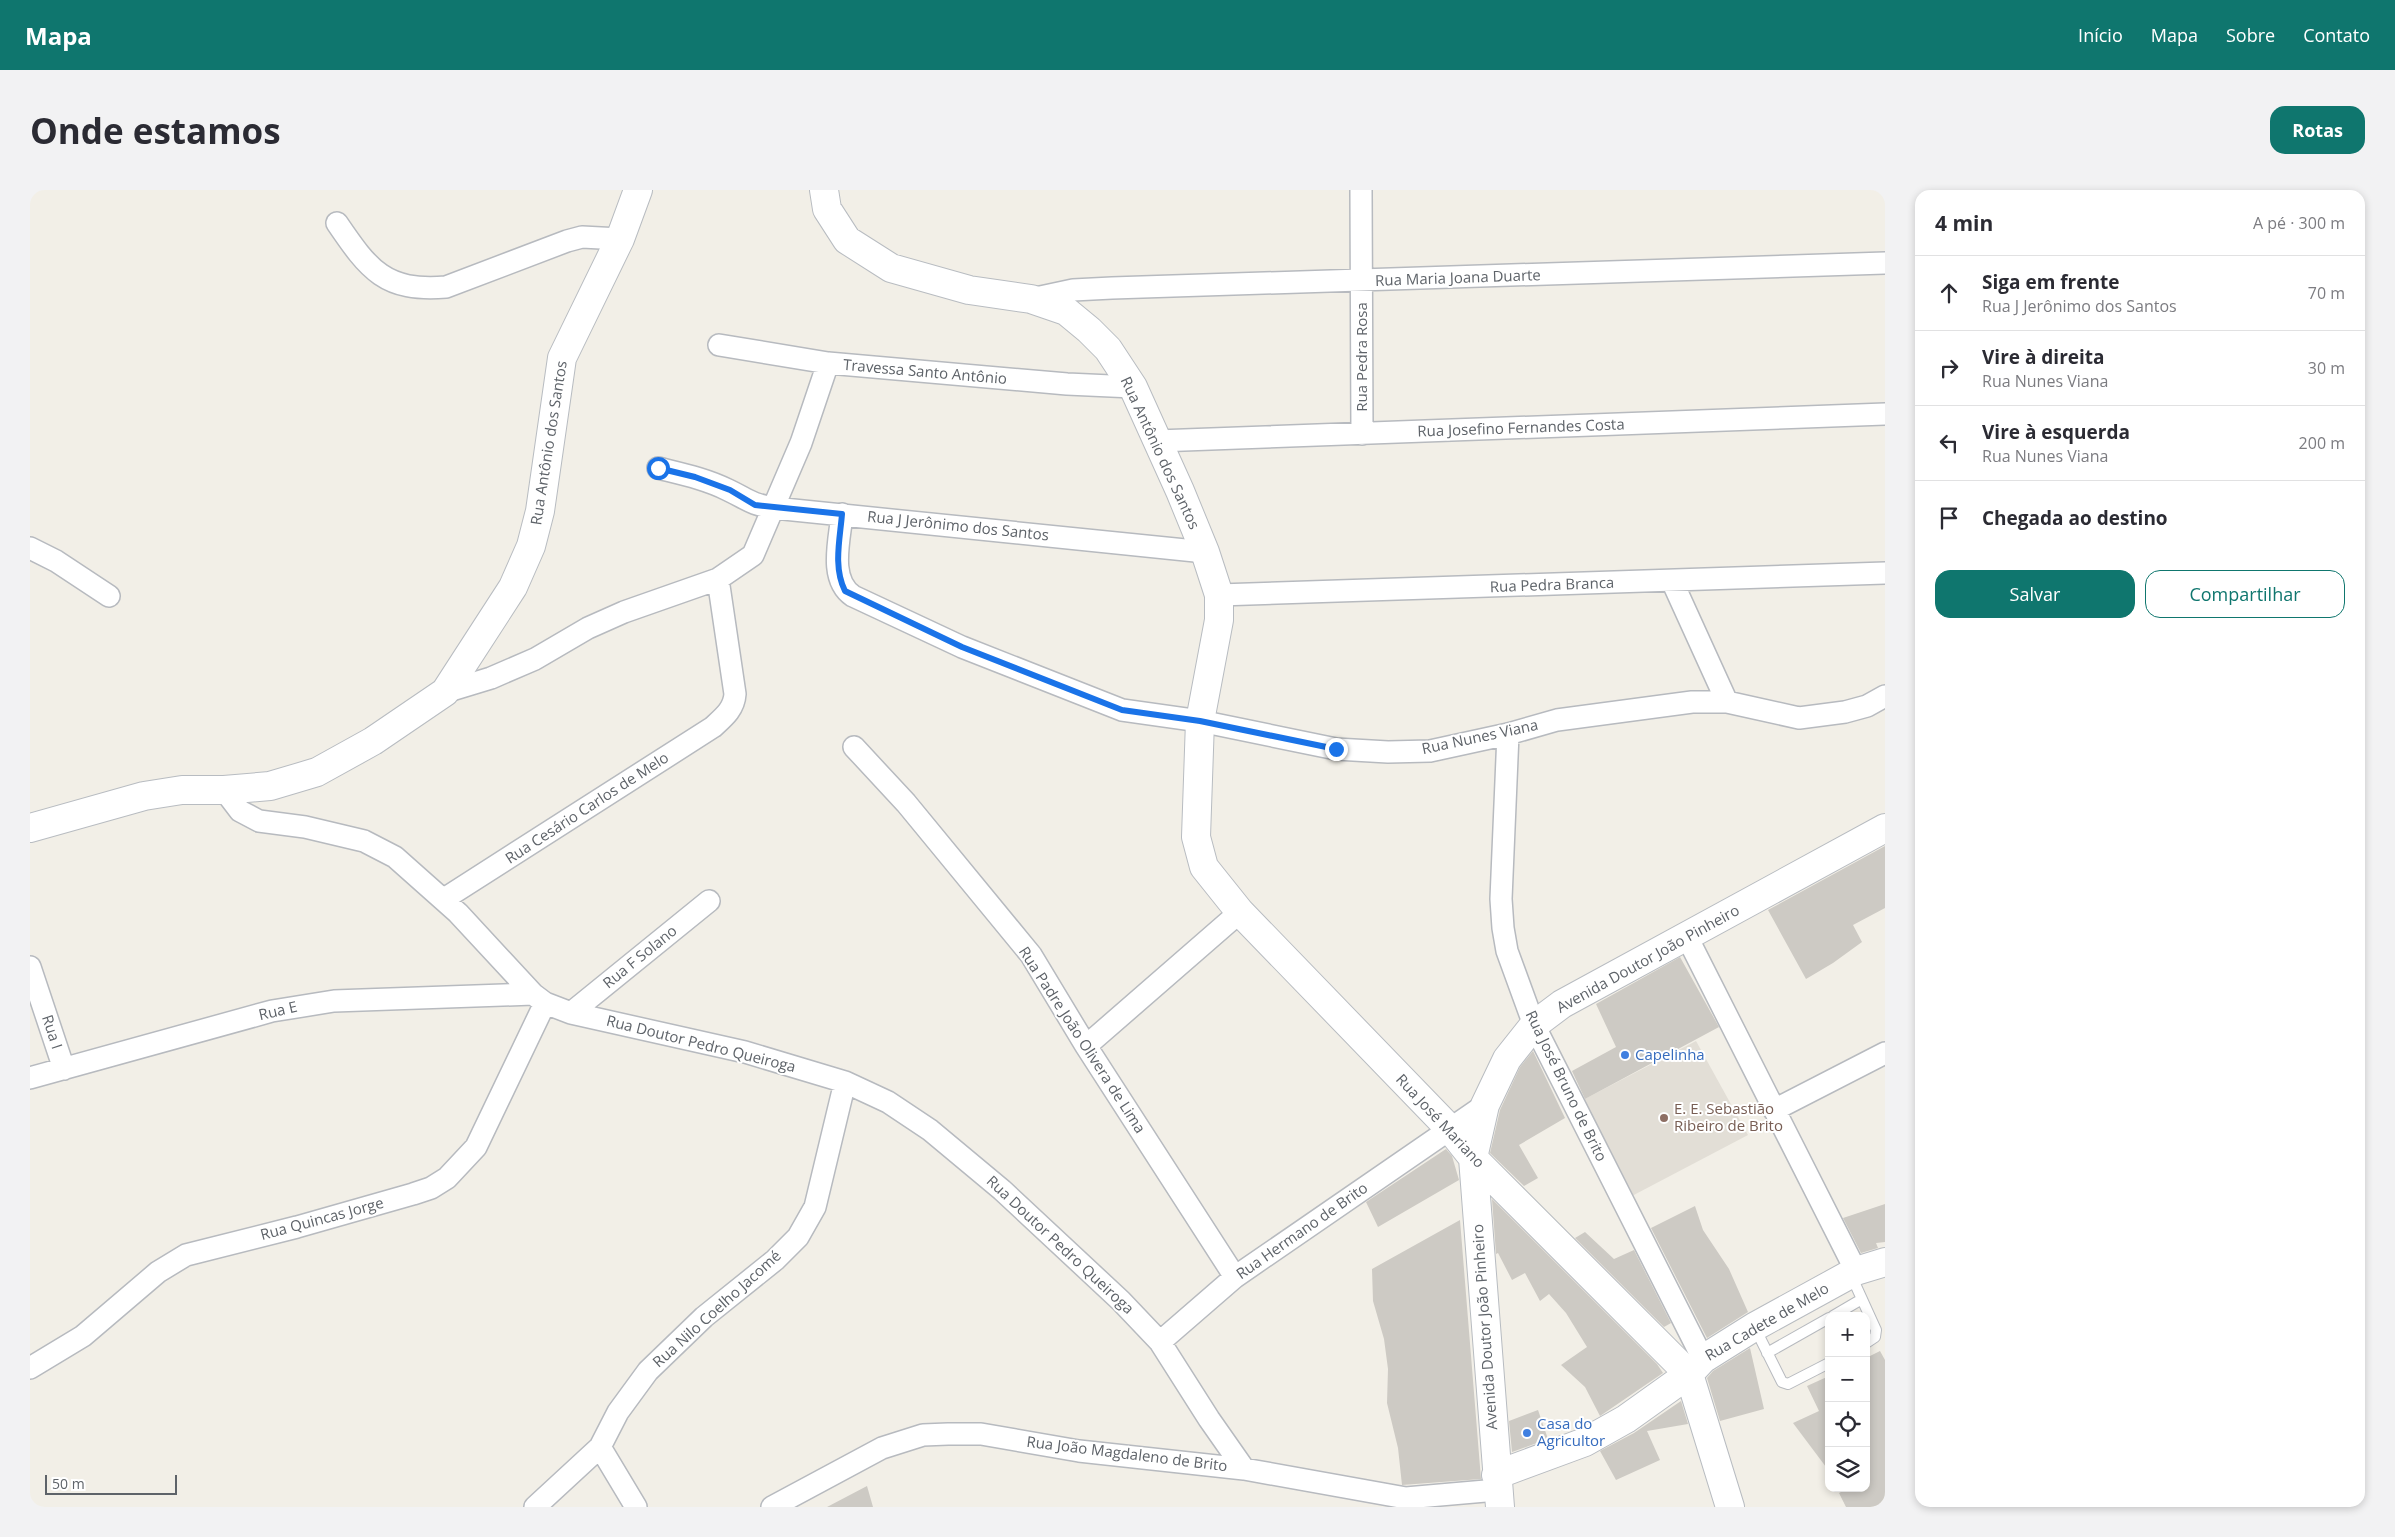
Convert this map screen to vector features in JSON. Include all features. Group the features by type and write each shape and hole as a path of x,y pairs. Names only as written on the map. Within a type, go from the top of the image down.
{"street":[{"name":"Rua Antônio dos Santos","path":"30,828 144,796 182,790 224,790 270,786 317,772 373,741 445,692 512,587 530,546 545,485 562,358 620,240 638,190"},
{"name":"Rua Antônio dos Santos","path":"824,190 827,209 847,240 891,268 969,290 1031,299 1066,312 1089,330 1108,350 1133,387 1205,552 1218,595 1219,620 1200,721"},
{"name":"Rua Pedra Rosa","path":"1361,190 1362,434"},
{"path":"337,223 361,259 379,274 400,285 423,289 446,288 582,237 620,240"},
{"name":"Rua Maria Joana Duarte","path":"1031,299 1073,290 1112,288 1885,263"},
{"name":"Travessa Santo Antônio","path":"719,345 828,363 1067,384 1133,387"},
{"path":"445,692 491,678 535,658 606,620 718,579 753,555 801,443 828,363"},
{"name":"Rua Josefino Fernandes Costa","path":"1157,441 1885,414"},
{"name":"Rua J Jerônimo dos Santos","path":"658,468 695,477 730,490 755,505 774,508 1205,552"},
{"name":"Rua Nunes Viana","path":"842,514 838,566 840,581 845,591 853,596 962,647 1122,710 1200,721 1336,749 1388,752 1430,751 1508,734 1557,720 1692,702 1727,702 1799,718 1845,712 1867,706 1885,696"},
{"path":"30,548 56,562 109,596"},
{"name":"Rua Pedra Branca","path":"1218,595 1885,573"},
{"name":"Rua Cesário Carlos de Melo","path":"444,899 713,727 735,704 718,579"},
{"path":"1672,581 1727,702"},
{"name":"Rua José Mariano","path":"1200,721 1196,837 1204,867 1240,912 1450,1129 1472,1158 1659,1344 1696,1366 1730,1507"},
{"name":"Rua José Bruno de Brito","path":"1508,734 1501,899 1507,951 1534,1025 1685,1326 1696,1366"},
{"name":"Rua Padre João Olivera de Lima","path":"854,747 906,803 1031,955 1086,1046 1235,1276"},
{"name":"Rua Doutor Pedro Queiroga","path":"224,790 240,811 259,821 305,826 364,841 383,849 444,899 539,998 571,1013 744,1052 845,1082 888,1102 930,1130 1002,1190 1121,1300 1160,1342 1209,1419 1244,1468"},
{"name":"Avenida Doutor João Pinheiro","path":"1498,1491 1472,1158 1485,1105 1507,1059 1534,1025 1562,1004 1885,828"},
{"name":"Rua F Solano","path":"571,1013 709,901"},
{"path":"1086,1046 1240,912"},
{"path":"1687,937 1853,1272"},
{"name":"Rua I","path":"30,967 64,1069"},
{"name":"Rua E","path":"30,1078 300,1006 334,1001 539,998"},
{"name":"Rua Quincas Jorge","path":"30,1368 82,1336 158,1272 186,1255 297,1227 413,1194 431,1188 448,1178 476,1148 539,998"},
{"path":"1774,1110 1885,1053"},
{"name":"Rua Nilo Coelho Jacomé","path":"535,1507 600,1447 618,1412 648,1371 704,1317 775,1260 798,1237 815,1208 845,1082"},
{"name":"Rua Hermano de Brito","path":"1160,1342 1235,1276 1485,1105"},
{"name":"Rua Cadete de Melo","path":"1498,1491 1626,1419 1696,1366 1754,1327 1853,1272 1885,1262"},
{"path":"1659,1344 1685,1326"},
{"name":"Rua João Magdaleno de Brito","path":"772,1507 882,1448 923,1435 981,1434 1079,1452 1244,1468 1406,1498 1498,1491"},
{"path":"600,1447 636,1507"}],"lane":[{"path":"1853,1272 1868,1312"},
{"path":"1840,1312 1862,1299"},
{"path":"1870,1317 1876,1330 1875,1337 1870,1340"},
{"path":"1767,1353 1825,1320"},
{"path":"1754,1327 1782,1382 1788,1384 1825,1365"}],"shaded area":[{"name":"E. E. Sebastião Ribeiro de Brito","path":"1696,1041 1748,1135 1630,1197 1579,1102"}],"building":[{"path":"1885,846 1885,908 1853,925 1862,942 1833,963 1806,979 1768,910"},
{"path":"1680,957 1719,1027 1585,1099 1572,1071 1616,1047 1596,1004"},
{"path":"1533,1051 1565,1118 1519,1145 1538,1178 1524,1186 1490,1153 1500,1110 1520,1067"},
{"path":"1446,1149 1452,1156 1459,1180 1378,1227 1366,1202"},
{"path":"1492,1199 1657,1364 1663,1373 1600,1416 1585,1387 1561,1365 1587,1347 1566,1313 1549,1294 1540,1301 1525,1273 1512,1280 1498,1253 1496,1254"},
{"path":"1885,1204 1885,1242 1876,1243 1878,1248 1861,1253 1843,1218"},
{"path":"1695,1206 1703,1230 1729,1269 1748,1312 1707,1338 1651,1228"},
{"path":"1460,1220 1481,1479 1402,1485 1398,1448 1387,1403 1388,1369 1384,1339 1373,1301 1372,1269"},
{"path":"1585,1232 1614,1259 1634,1250 1671,1323 1664,1327 1575,1238"},
{"path":"1750,1348 1764,1409 1720,1421 1707,1378 1713,1371"},
{"path":"1880,1351 1885,1360 1885,1507 1846,1507 1839,1493 1870,1492 1870,1356"},
{"path":"1825,1378 1825,1466 1793,1423 1819,1411 1807,1386"},
{"path":"1681,1401 1688,1424 1647,1431 1660,1460 1616,1480 1600,1451 1634,1433"},
{"name":"Casa do Agricultor","path":"1538,1410 1548,1439 1512,1452 1509,1421"},
{"path":"867,1486 873,1507 827,1507"}],"place":[{"name":"Capelinha","path":"1625,1055"},
{"name":"E. E. Sebastião Ribeiro de Brito","path":"1664,1118"},
{"name":"Casa do Agricultor","path":"1527,1433"}],"route":[{"path":"658,468 695,477 730,490 755,505 842,514 838,566 840,581 845,591 962,647 1122,710 1200,721 1336,749"}]}
